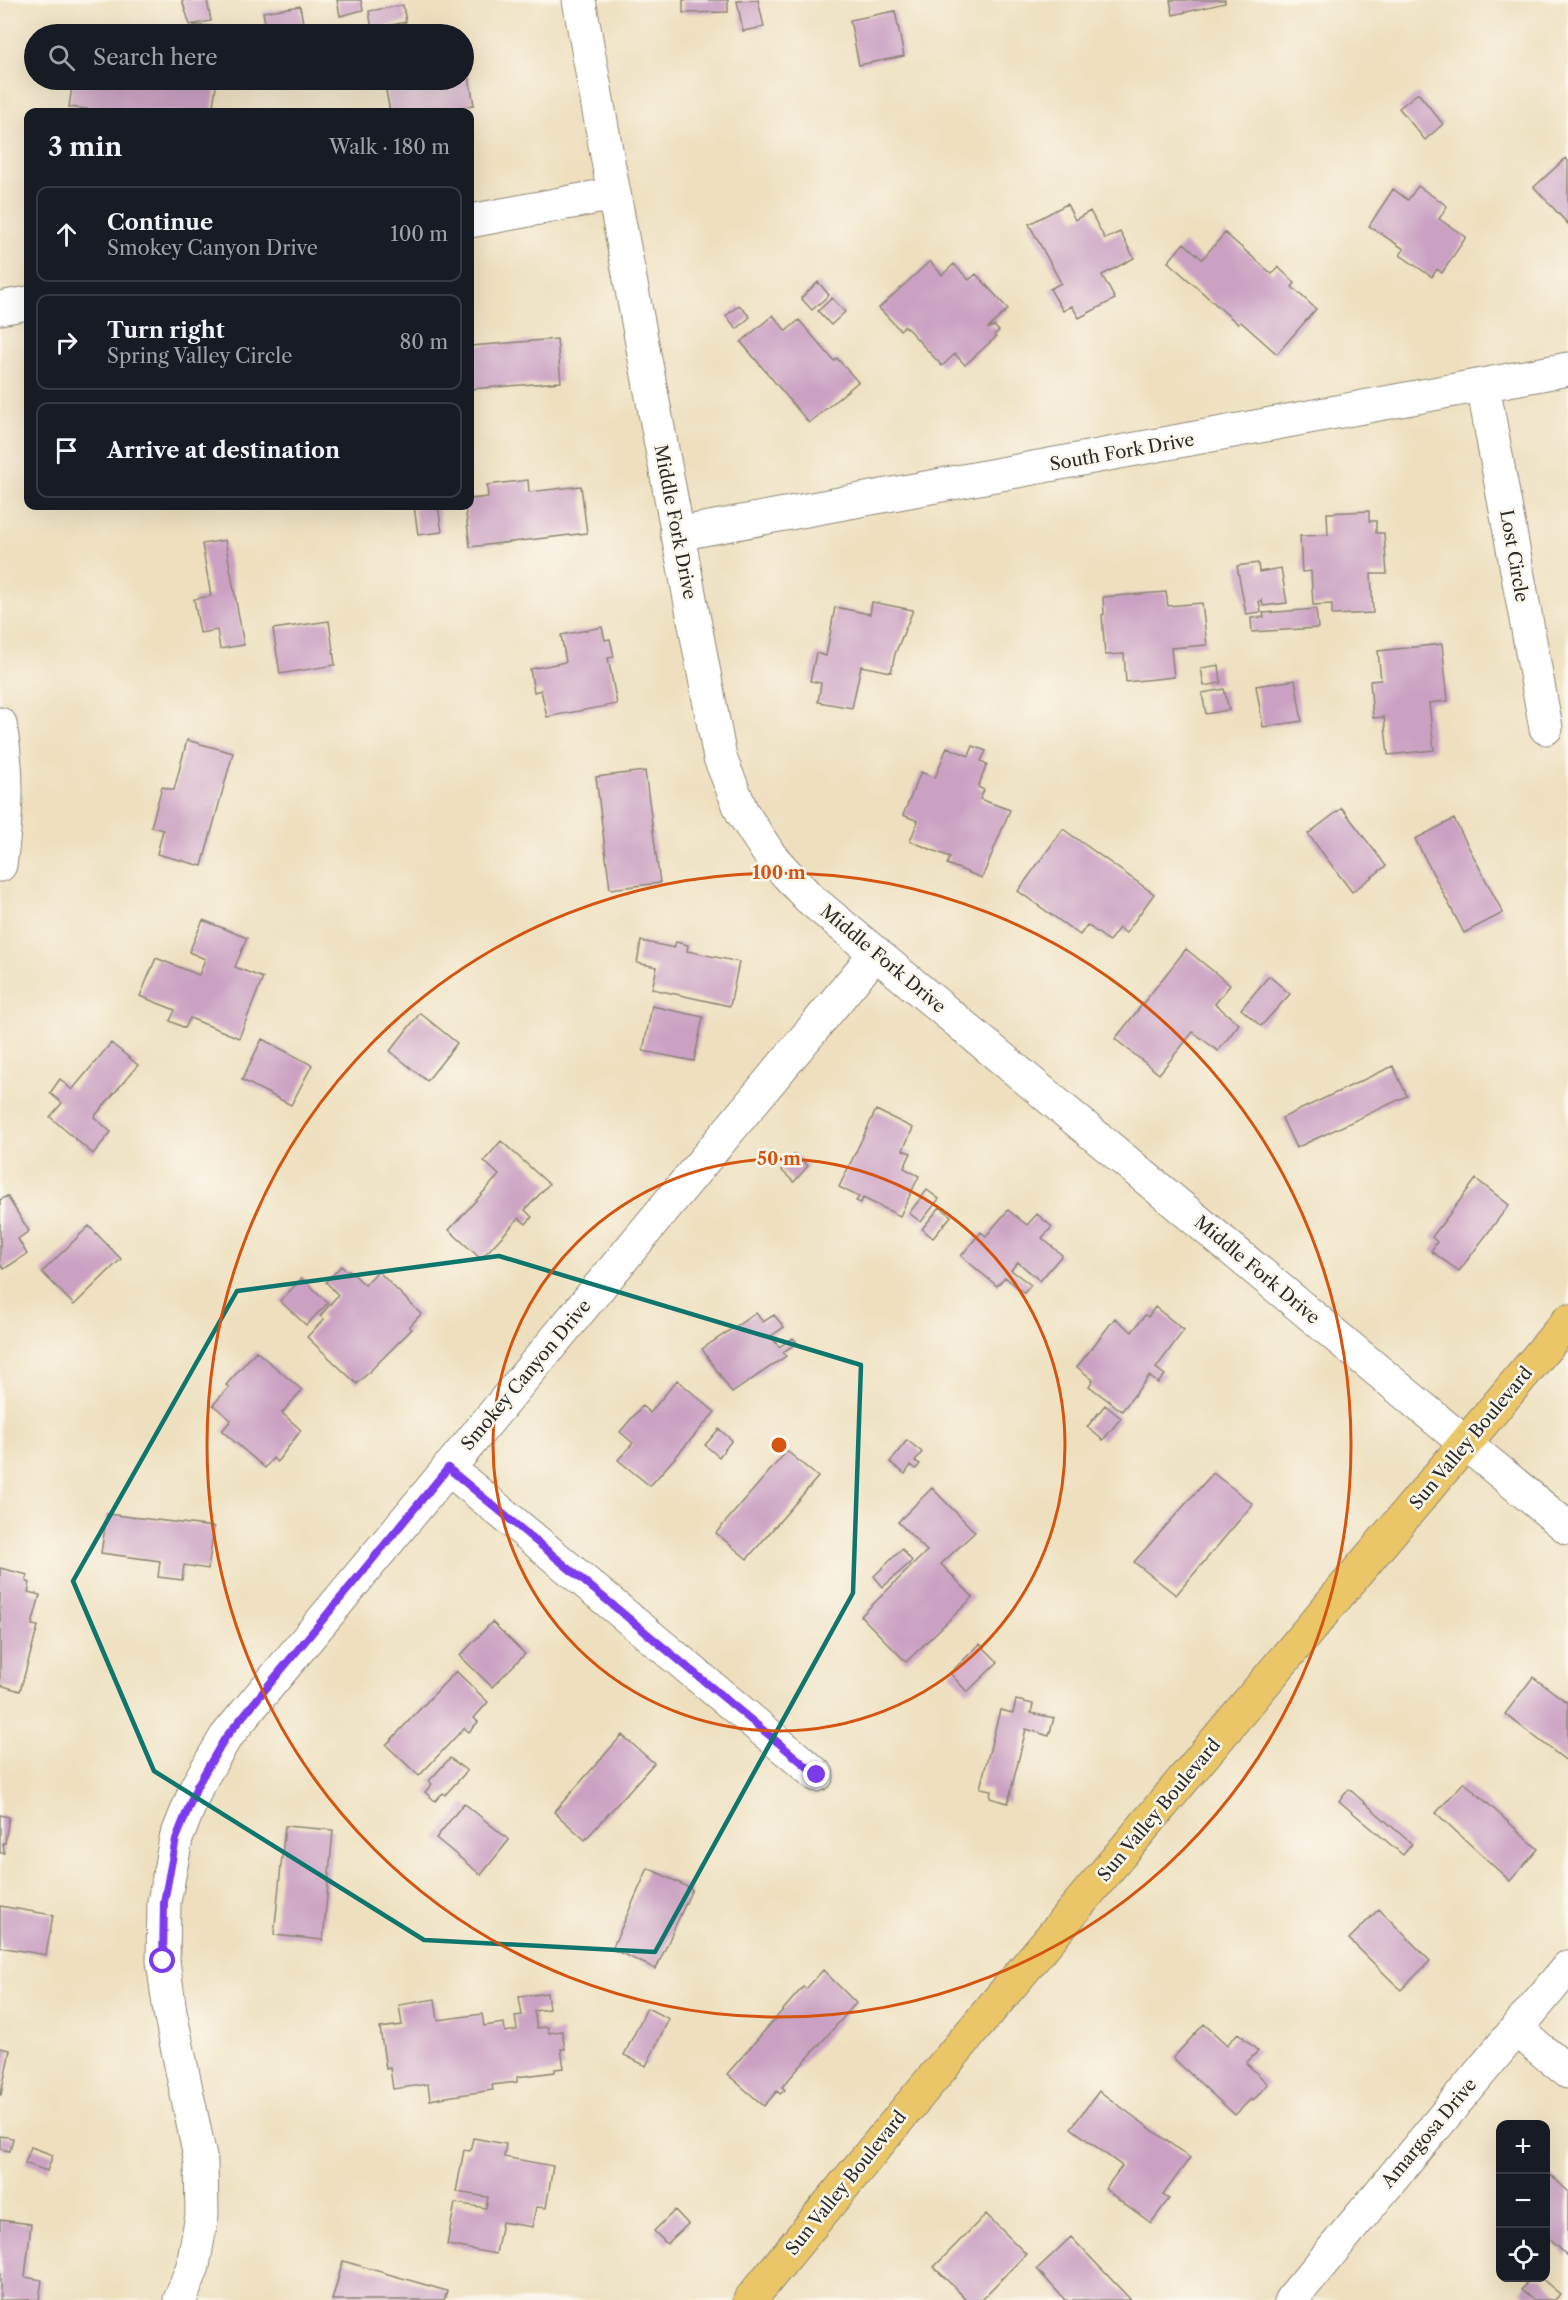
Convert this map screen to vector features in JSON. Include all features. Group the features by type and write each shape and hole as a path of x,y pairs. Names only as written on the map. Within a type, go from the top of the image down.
{"main road":[{"name":"Sun Valley Boulevard","path":"750,2300 917,2097 1568,1321"}],"street":[{"name":"Middle Fork Drive","path":"579,0 720,758 742,812 771,857 809,898 1568,1528"},
{"path":"474,220 614,194"},
{"path":"0,308 24,304"},
{"name":"South Fork Drive","path":"677,534 1568,369"},
{"name":"Lost Circle","path":"1483,385 1546,728"},
{"path":"0,724 6,760 7,807 0,865"},
{"name":"Smokey Canyon Drive","path":"180,2300 193,2266 202,2215 201,2162 170,2012 163,1961 164,1902 176,1839 197,1786 225,1738 876,953"},
{"path":"448,1468 817,1775"},
{"name":"Amargosa Drive","path":"1291,2300 1568,1967"},
{"path":"1516,2029 1568,2072"}],"highlighted area":[{"path":"499,1256 861,1365 853,1593 655,1952 424,1940 154,1771 73,1581 237,1291"}],"building":[{"path":"182,0 207,0 211,21 190,24"},
{"path":"337,0 361,0 363,10 340,16"},
{"path":"683,0 728,0 728,12 683,13"},
{"path":"758,0 764,27 743,31 737,1"},
{"path":"1170,0 1225,0 1225,3 1173,15"},
{"path":"403,5 406,22 371,24 369,11"},
{"path":"300,6 303,24 265,24 263,12"},
{"path":"895,11 904,56 859,65 850,20"},
{"path":"72,90 215,90 213,108 69,107"},
{"path":"386,90 471,90 474,105 456,108 389,108"},
{"path":"1418,93 1443,124 1425,140 1399,108"},
{"path":"1566,158 1568,161 1568,224 1534,187"},
{"path":"1418,186 1447,206 1439,219 1466,237 1442,273 1437,269 1432,277 1400,255 1404,249 1369,226 1393,189 1408,200"},
{"path":"1067,204 1075,220 1090,211 1105,239 1120,232 1134,258 1102,275 1115,299 1079,318 1072,306 1063,311 1050,289 1061,283 1029,224"},
{"path":"1225,233 1272,274 1278,267 1295,283 1292,287 1316,309 1277,354 1241,322 1238,324 1168,262 1184,243 1202,259"},
{"path":"930,261 942,275 954,264 969,280 976,274 1008,309 987,329 994,326 999,331 994,335 996,337 965,365 955,354 942,366 905,326 900,330 879,308"},
{"path":"818,282 829,295 812,310 801,298"},
{"path":"832,298 845,312 831,325 818,311"},
{"path":"739,305 750,317 737,329 726,316"},
{"path":"773,315 786,331 799,320 834,361 837,358 858,382 809,423 741,342"},
{"path":"557,339 561,382 474,389 474,346"},
{"path":"528,480 529,492 581,486 587,533 470,547 465,510 474,510 474,499 488,497 487,485"},
{"path":"415,510 439,510 442,532 418,535"},
{"path":"1369,511 1369,521 1376,521 1376,533 1384,533 1387,574 1371,574 1373,613 1332,615 1332,604 1313,605 1311,571 1302,572 1300,536 1328,535 1327,513"},
{"path":"225,540 244,645 220,649 217,630 200,633 194,599 211,596 202,544"},
{"path":"1258,563 1259,572 1281,568 1287,603 1263,606 1262,600 1259,601 1261,612 1246,614 1237,566"},
{"path":"1166,592 1168,606 1202,603 1207,645 1171,648 1174,677 1126,682 1124,654 1105,655 1103,597"},
{"path":"872,602 913,610 895,654 891,672 861,666 852,708 818,702 821,683 810,681 816,653 826,656 835,607 870,614"},
{"path":"1316,609 1318,628 1252,632 1251,618 1264,617 1263,613"},
{"path":"329,621 335,665 280,674 273,629"},
{"path":"602,627 605,640 610,639 614,657 608,658 617,704 547,717 541,690 534,692 530,669 566,662 561,635"},
{"path":"1442,644 1448,701 1429,703 1434,750 1388,755 1384,717 1373,718 1370,681 1381,680 1378,651"},
{"path":"1219,665 1221,683 1204,686 1201,668"},
{"path":"1295,680 1302,721 1263,727 1256,686"},
{"path":"1224,689 1229,710 1206,714 1202,693"},
{"path":"187,740 233,753 202,866 157,854 163,830 151,827 162,787 174,790"},
{"path":"973,746 986,751 981,761 987,764 978,787 984,790 980,799 1010,810 982,878 947,864 950,857 910,841 918,821 903,815 921,772 935,778 947,747 969,756"},
{"path":"645,771 660,883 610,889 596,777"},
{"path":"1342,808 1386,866 1352,892 1308,834"},
{"path":"1454,819 1503,913 1464,933 1415,839"},
{"path":"1063,829 1154,894 1126,933 1119,928 1109,941 1087,925 1080,935 1018,891"},
{"path":"203,920 247,938 235,967 263,978 239,1038 190,1018 185,1028 170,1021 175,1010 140,996 156,958 199,975 205,959 189,952"},
{"path":"641,941 674,948 676,942 688,945 687,951 739,962 730,1006 652,989 657,967 637,963"},
{"path":"1186,949 1230,985 1215,1004 1239,1024 1218,1051 1193,1032 1159,1074 1115,1039"},
{"path":"1269,976 1290,994 1261,1026 1241,1009"},
{"path":"652,1006 703,1017 694,1061 643,1051"},
{"path":"420,1013 457,1043 427,1081 390,1051"},
{"path":"262,1039 312,1065 291,1105 242,1080"},
{"path":"111,1043 138,1065 94,1117 111,1132 93,1154 50,1117 62,1103 50,1093 60,1079 72,1090"},
{"path":"1393,1066 1407,1096 1296,1148 1282,1118"},
{"path":"876,1110 913,1128 903,1150 911,1153 904,1168 919,1176 900,1216 863,1198 861,1203 856,1201 859,1197 839,1187"},
{"path":"501,1141 549,1184 525,1210 532,1217 526,1224 519,1218 481,1259 449,1230 499,1175 484,1161"},
{"path":"795,1154 808,1166 794,1182 781,1170"},
{"path":"1476,1179 1509,1205 1459,1271 1431,1251 1437,1242 1432,1237"},
{"path":"927,1190 939,1199 921,1222 909,1213"},
{"path":"7,1196 29,1231 18,1239 27,1254 4,1269 0,1264 0,1200"},
{"path":"940,1207 951,1216 933,1238 922,1229"},
{"path":"1008,1210 1027,1225 1037,1214 1052,1227 1042,1238 1062,1255 1040,1281 1018,1262 1011,1270 1031,1285 1024,1293 1005,1277 997,1286 961,1256 981,1232 986,1236"},
{"path":"89,1226 121,1259 74,1305 42,1272"},
{"path":"341,1266 348,1272 349,1270 365,1285 378,1271 421,1314 409,1327 412,1329 357,1384 307,1337 324,1319 320,1316 338,1295 326,1282"},
{"path":"302,1278 328,1303 306,1325 280,1301"},
{"path":"1155,1307 1184,1330 1156,1368 1165,1375 1158,1383 1149,1376 1122,1411 1089,1386 1093,1380 1077,1367 1115,1318 1132,1332 1145,1315 1148,1317"},
{"path":"756,1313 763,1322 774,1315 784,1327 771,1336 779,1347 793,1338 797,1343 783,1352 786,1356 732,1393 702,1349"},
{"path":"256,1351 302,1390 282,1413 301,1430 277,1462 273,1458 265,1468 222,1431 231,1420 213,1405 229,1387 226,1385"},
{"path":"677,1380 715,1412 650,1486 618,1460 633,1443 620,1432 642,1406 650,1413"},
{"path":"1105,1405 1121,1418 1103,1440 1087,1427"},
{"path":"719,1429 732,1440 719,1457 705,1445"},
{"path":"907,1440 922,1452 915,1461 920,1464 916,1469 911,1465 905,1474 890,1462"},
{"path":"787,1451 818,1477 747,1559 716,1533"},
{"path":"1213,1473 1253,1504 1176,1595 1134,1562"},
{"path":"932,1488 975,1532 941,1564 973,1597 906,1662 861,1616 927,1551 898,1522"},
{"path":"107,1514 214,1527 208,1569 184,1565 182,1580 158,1577 160,1561 101,1553"},
{"path":"902,1549 912,1561 883,1587 874,1576"},
{"path":"0,1568 28,1575 26,1581 30,1583 28,1592 40,1595 32,1625 38,1626 20,1691 0,1685"},
{"path":"492,1622 525,1654 492,1687 460,1656"},
{"path":"980,1644 998,1662 967,1692 950,1673"},
{"path":"456,1671 488,1702 474,1718 478,1722 469,1732 464,1728 419,1776 386,1745"},
{"path":"1533,1677 1568,1703 1568,1762 1505,1714"},
{"path":"1016,1700 1033,1704 1031,1713 1054,1718 1049,1736 1026,1729 1008,1803 990,1798 991,1790 980,1788 1000,1710 1013,1713"},
{"path":"622,1735 654,1763 585,1840 554,1812"},
{"path":"450,1758 467,1771 445,1795 443,1793 435,1801 425,1792 432,1784 429,1781"},
{"path":"1464,1782 1538,1849 1510,1881 1436,1813"},
{"path":"1349,1789 1412,1844 1403,1855 1339,1801"},
{"path":"464,1803 509,1840 481,1875 436,1838"},
{"path":"0,1815 9,1817 5,1843 3,1843 4,1853 0,1853"},
{"path":"285,1826 333,1830 323,1940 274,1935"},
{"path":"648,1868 692,1889 656,1969 612,1949"},
{"path":"0,1906 53,1915 46,1955 0,1947"},
{"path":"1379,1909 1430,1961 1401,1990 1349,1939"},
{"path":"823,1970 856,2003 782,2087 785,2090 780,2094 777,2091 764,2106 727,2074 803,1987 806,1989"},
{"path":"547,1993 549,2009 534,2011 537,2028 548,2027 549,2033 562,2031 565,2049 561,2049 564,2068 555,2069 555,2072 517,2077 517,2082 492,2085 493,2090 430,2100 428,2084 393,2089 390,2068 386,2069 380,2028 402,2025 399,2005 435,1999 438,2020 482,2014 484,2026 504,2023 505,2032 517,2030 515,2016 522,2015 519,1997"},
{"path":"647,2008 669,2019 646,2066 624,2055"},
{"path":"1204,2024 1227,2045 1238,2033 1258,2051 1246,2063 1268,2084 1253,2101 1251,2099 1235,2115 1173,2058"},
{"path":"0,2048 10,2050 1,2095 0,2095"},
{"path":"1099,2091 1190,2158 1163,2195 1169,2199 1151,2223 1105,2189 1122,2166 1071,2128"},
{"path":"0,2136 13,2138 10,2151 0,2149"},
{"path":"473,2138 506,2144 504,2157 553,2166 546,2208 536,2207 532,2227 502,2222 496,2254 447,2245 455,2203 486,2208 488,2197 456,2192 464,2150 470,2151"},
{"path":"31,2147 53,2155 47,2171 25,2163"},
{"path":"1550,2175 1568,2191 1568,2257 1550,2241"},
{"path":"675,2210 688,2224 667,2244 654,2231"},
{"path":"986,2214 1026,2254 981,2300 967,2300 934,2267"},
{"path":"0,2220 31,2224 25,2277 42,2280 39,2300 0,2300"},
{"path":"1071,2237 1131,2300 1065,2300 1037,2269"},
{"path":"343,2261 447,2291 444,2300 332,2300"},
{"path":"1528,2282 1546,2282 1560,2294 1555,2300 1533,2300 1521,2290"}],"route":[{"path":"163,1961 164,1902 176,1839 197,1786 225,1738 448,1468 817,1775"}]}
